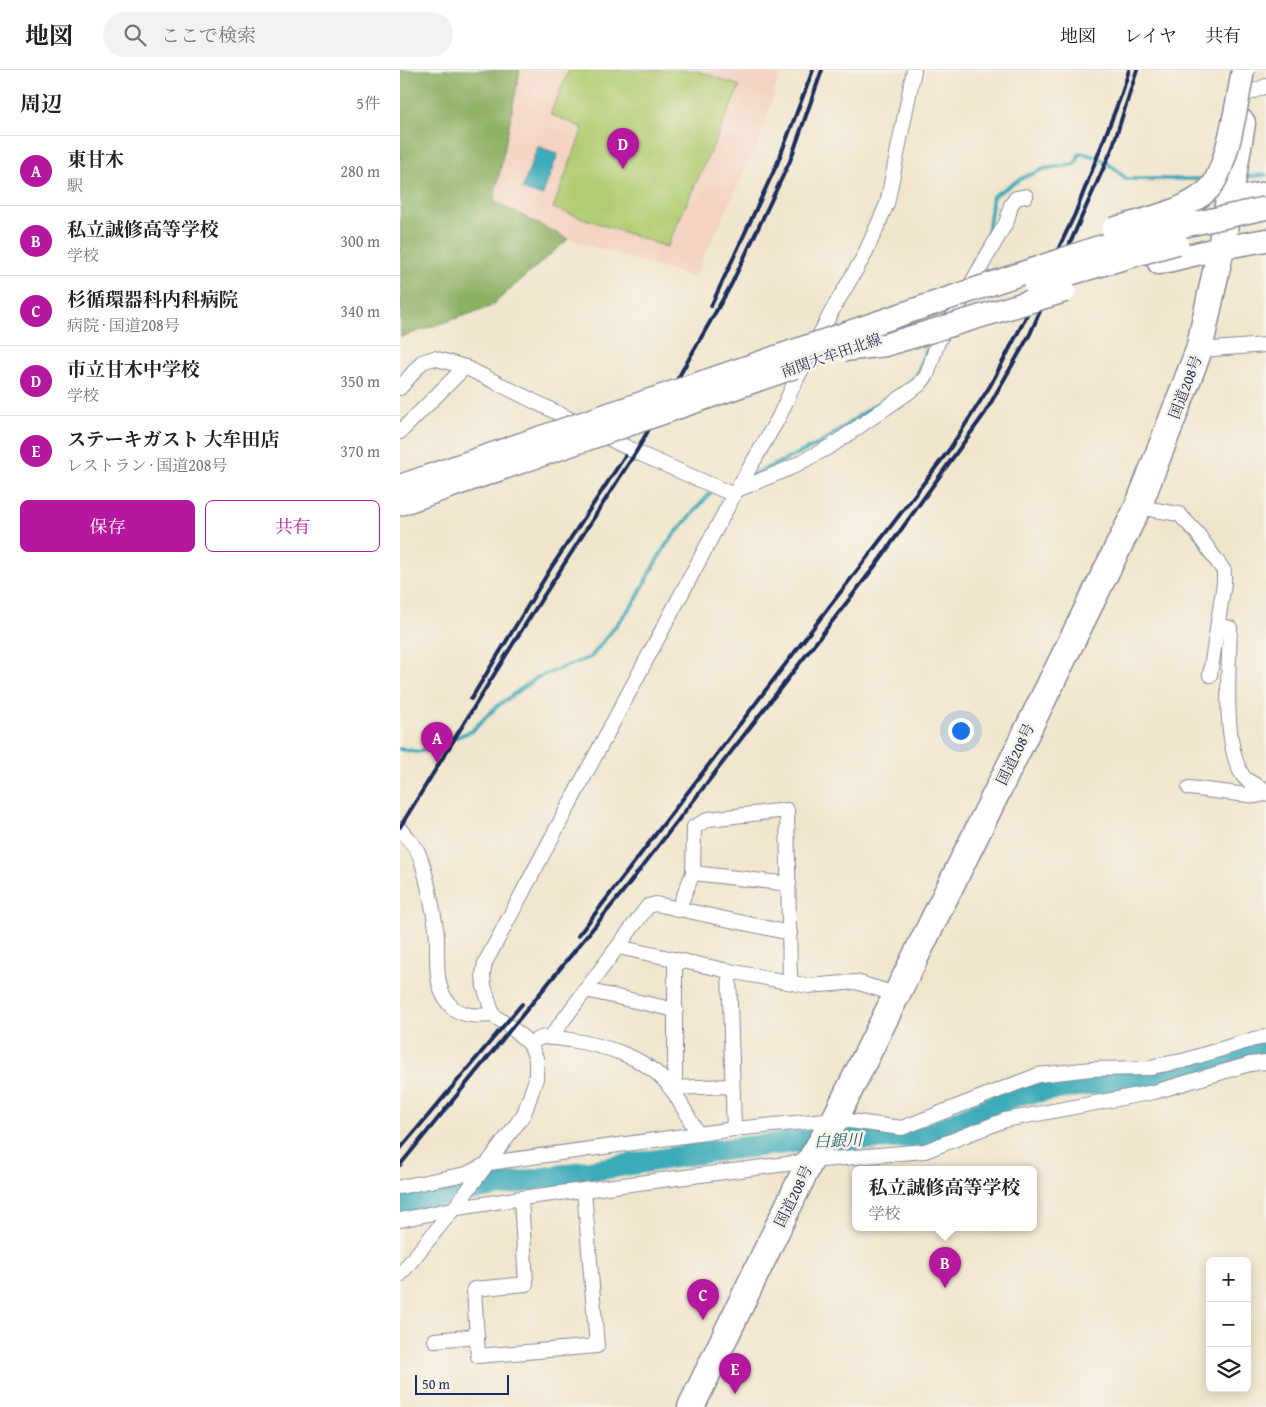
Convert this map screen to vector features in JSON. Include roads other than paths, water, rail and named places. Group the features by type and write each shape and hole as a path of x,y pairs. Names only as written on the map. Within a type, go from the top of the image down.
{"highway":[{"name":"国道208号","path":"691,1407 810,1161 835,1119 1138,507 1200,350 1252,80"}],"main road":[{"path":"901,314 1036,256 1105,231 1181,208 1209,190 1217,177 1224,157 1236,108 1252,80"},
{"path":"1229,200 1266,193"},
{"name":"南関大牟田北線","path":"400,504 538,447 901,314 1096,248 1169,229 1266,208"},
{"name":"南関大牟田北線","path":"400,486 538,447 844,350 1039,283 1137,253 1266,222"},
{"path":"844,350 885,345 1159,263 1221,248 1266,240"}],"street":[{"path":"400,1275 485,1167 524,1114 531,1098 536,1079 536,1058 530,1044 493,1014 484,986 483,974 485,963 735,493 779,417 833,309 864,256 887,204 914,70"},
{"path":"400,388 422,362 434,358 465,367 636,452 735,493 790,468 831,446 919,386 927,375 938,342 1007,221 1011,205 1016,198 1026,196"},
{"path":"1200,350 1266,345"},
{"path":"400,432 465,367"},
{"path":"1138,507 1179,514 1197,533 1224,571 1224,584 1210,676"},
{"path":"1218,625 1230,628 1228,686 1230,729 1234,757 1244,777 1266,790"},
{"path":"1189,788 1256,796 1266,794"},
{"path":"678,910 692,873 694,827 709,820 787,810 790,982"},
{"path":"400,829 417,851 422,866 436,930 438,973 441,989 453,1008 477,1016 493,1014"},
{"path":"692,873 789,884"},
{"path":"550,1038 648,906 656,904 790,933"},
{"path":"618,947 729,972 808,986 856,982 896,994"},
{"path":"673,1088 676,1010 675,960"},
{"path":"729,972 734,1129"},
{"path":"585,990 676,1010"},
{"path":"530,1044 542,1037 586,1043 618,1052 650,1068 673,1088 698,1134"},
{"path":"400,1187 466,1174 485,1167 734,1129 835,1119 902,1128 1038,1075 1092,1069 1152,1068 1266,1037"},
{"path":"400,1220 456,1205 810,1161 925,1151 1005,1120 1154,1092 1250,1064 1266,1062"},
{"path":"673,1088 732,1086"},
{"path":"521,1198 526,1284 474,1289 478,1356 598,1346 584,1190"},
{"path":"435,1340 477,1336"}],"water":[{"path":"538,146 558,154 542,196 522,189"}],"waterway":[{"path":"961,285 988,233 993,196 1022,178 1044,169 1075,164 1080,153 1106,162 1126,179 1206,179"},
{"path":"1243,177 1266,175"},
{"path":"942,320 950,306"},
{"path":"750,476 821,443 875,405 905,387 917,375 932,339"},
{"path":"400,749 418,752 472,731 496,707 538,677 591,657 636,600 668,542 711,492 716,490"},
{"name":"白銀川","path":"400,1203 713,1151 803,1141 922,1137 1020,1094 1178,1072 1231,1053 1266,1046"}],"railway":[{"path":"711,306 777,164 813,70"},
{"path":"400,827 516,639 636,452 731,285 790,161 822,70"},
{"path":"578,936 949,450 990,386 1023,323 1075,214 1122,93 1129,70"},
{"path":"400,1165 621,894 875,566 985,413 1030,334 1112,149 1137,70"},
{"path":"471,699 551,568 625,456"},
{"path":"400,1149 522,1004"}],"place":[{"name":"市立甘木中学校","path":"623,169"},
{"name":"東甘木","path":"437,763"},
{"name":"私立誠修高等学校","path":"945,1288"},
{"name":"杉循環器科内科病院","path":"703,1320"},
{"name":"ステーキガスト 大牟田店","path":"735,1394"}]}
